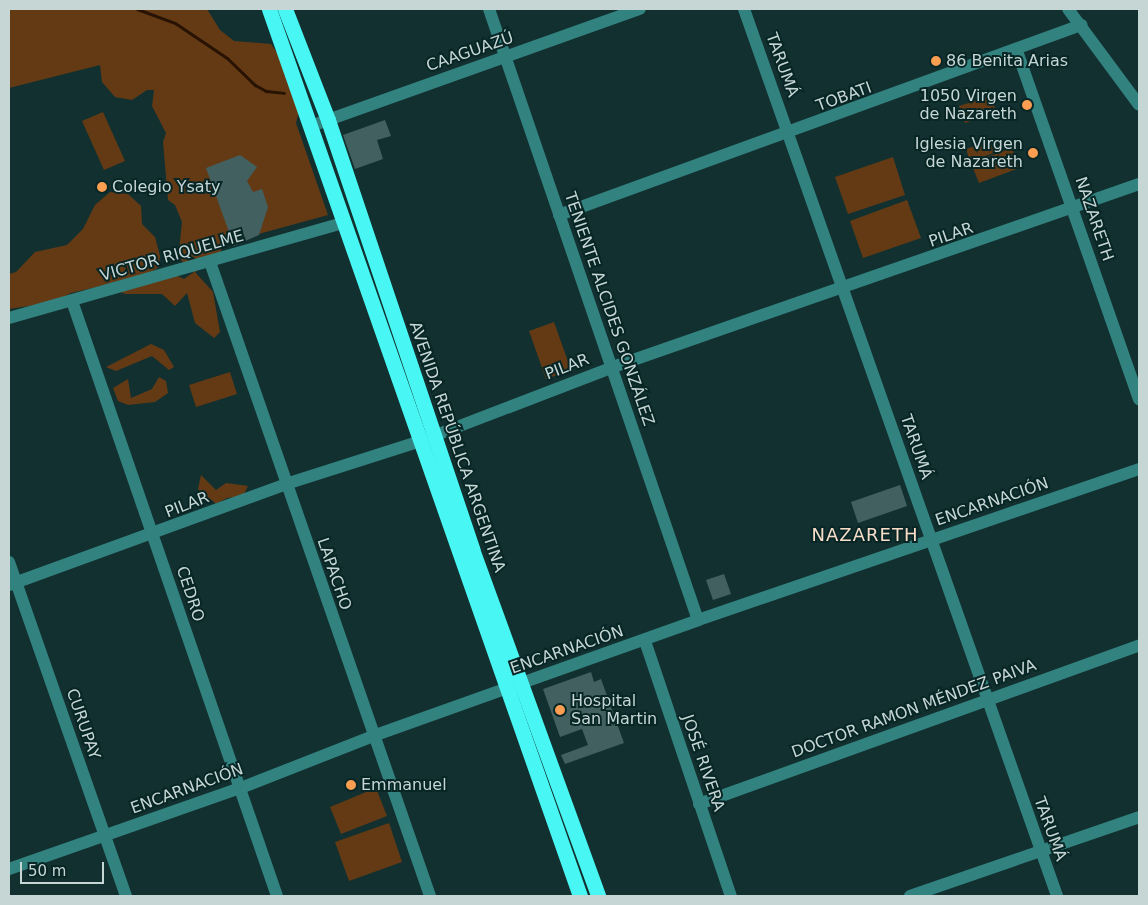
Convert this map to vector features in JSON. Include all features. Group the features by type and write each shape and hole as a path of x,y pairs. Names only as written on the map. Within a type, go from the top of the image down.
{"highway":[{"name":"AVENIDA REPÚBLICA ARGENTINA","path":"269,9 311,126 418,442 598,896"},
{"name":"AVENIDA REPÚBLICA ARGENTINA","path":"285,9 328,120 434,436 580,896"}],"street":[{"name":"TENIENTE ALCIDES GONZÁLEZ","path":"489,9 698,620"},
{"name":"CAAGUAZÚ","path":"311,126 640,9"},
{"name":"TARUMÁ","path":"744,9 845,288 986,700 1057,896"},
{"path":"1068,9 1139,105"},
{"name":"TOBATI","path":"559,215 790,134 1017,51 1081,25"},
{"name":"NAZARETH","path":"1017,51 1139,399"},
{"name":"PILAR","path":"12,584 153,535 286,484 418,442 613,367 1074,210 1139,184"},
{"name":"VICTOR RIQUELME","path":"9,318 343,223"},
{"name":"LAPACHO","path":"210,262 430,896"},
{"name":"CEDRO","path":"72,301 238,789 277,896"},
{"name":"ENCARNACIÓN","path":"9,868 238,789 373,736 698,620 1139,469"},
{"name":"CURUPAY","path":"9,562 12,584 126,896"},
{"name":"JOSÉ RIVERA","path":"645,640 732,896"},
{"name":"DOCTOR RAMON MÉNDEZ PAIVA","path":"700,804 1139,646"},
{"path":"910,896 1139,817"}],"shaded area":[{"path":"9,9 207,9 220,30 234,41 271,44 280,57 299,111 296,123 328,215 222,244 220,257 195,272 213,292 220,332 214,338 195,323 187,293 175,306 162,294 125,294 114,289 119,282 71,293 54,302 9,309 9,274 16,272 35,252 67,245 83,229 95,205 110,192 128,194 141,206 142,224 155,237 160,256 159,267 151,272 171,273 184,279 194,272 181,260 179,251 182,222 175,205 168,200 163,142 166,133 152,106 154,90 147,90 132,100 115,97 102,82 100,65 9,88"},
{"path":"991,96 996,112 965,123 959,106"},
{"path":"103,112 125,161 104,170 82,121"},
{"path":"990,141 994,153 970,161 966,149"},
{"path":"1012,148 1019,168 979,183 971,163"},
{"path":"893,157 905,195 848,214 835,177"},
{"path":"907,200 921,238 863,258 850,221"},
{"path":"554,322 571,370 546,379 529,331"},
{"path":"151,344 164,350 174,367 169,370 152,356 116,371 106,367"},
{"path":"230,372 237,394 196,407 189,385"},
{"path":"159,377 166,381 168,393 155,402 128,405 118,401 113,388 128,379 131,398 152,389"},
{"path":"201,475 216,490 226,483 248,486 243,496 227,498 216,504 198,489"},
{"path":"376,788 387,816 341,834 330,807"},
{"path":"389,823 402,862 349,881 335,842"}],"building":[{"path":"385,120 391,136 377,140 383,159 355,169 343,135"},
{"path":"240,155 257,167 247,181 253,192 262,189 268,207 259,235 234,246 206,168"},
{"path":"900,485 907,506 858,523 851,502"},
{"path":"724,574 731,594 713,600 706,580"},
{"path":"591,672 594,682 601,679 624,743 565,764 561,755 588,745 582,729 560,737 543,689"}],"waterway":[{"path":"137,9 175,23 227,58 255,85 266,91 284,93"}],"place":[{"name":"86 Benita Arias","path":"936,61"},
{"name":"1050 Virgen de Nazareth","path":"1027,105"},
{"name":"Iglesia Virgen de Nazareth","path":"1033,153"},
{"name":"Colegio Ysaty","path":"102,187"},
{"name":"Hospital San Martin","path":"560,710"},
{"name":"Emmanuel","path":"351,785"}],"district":[{"name":"NAZARETH","path":"865,535"}]}
